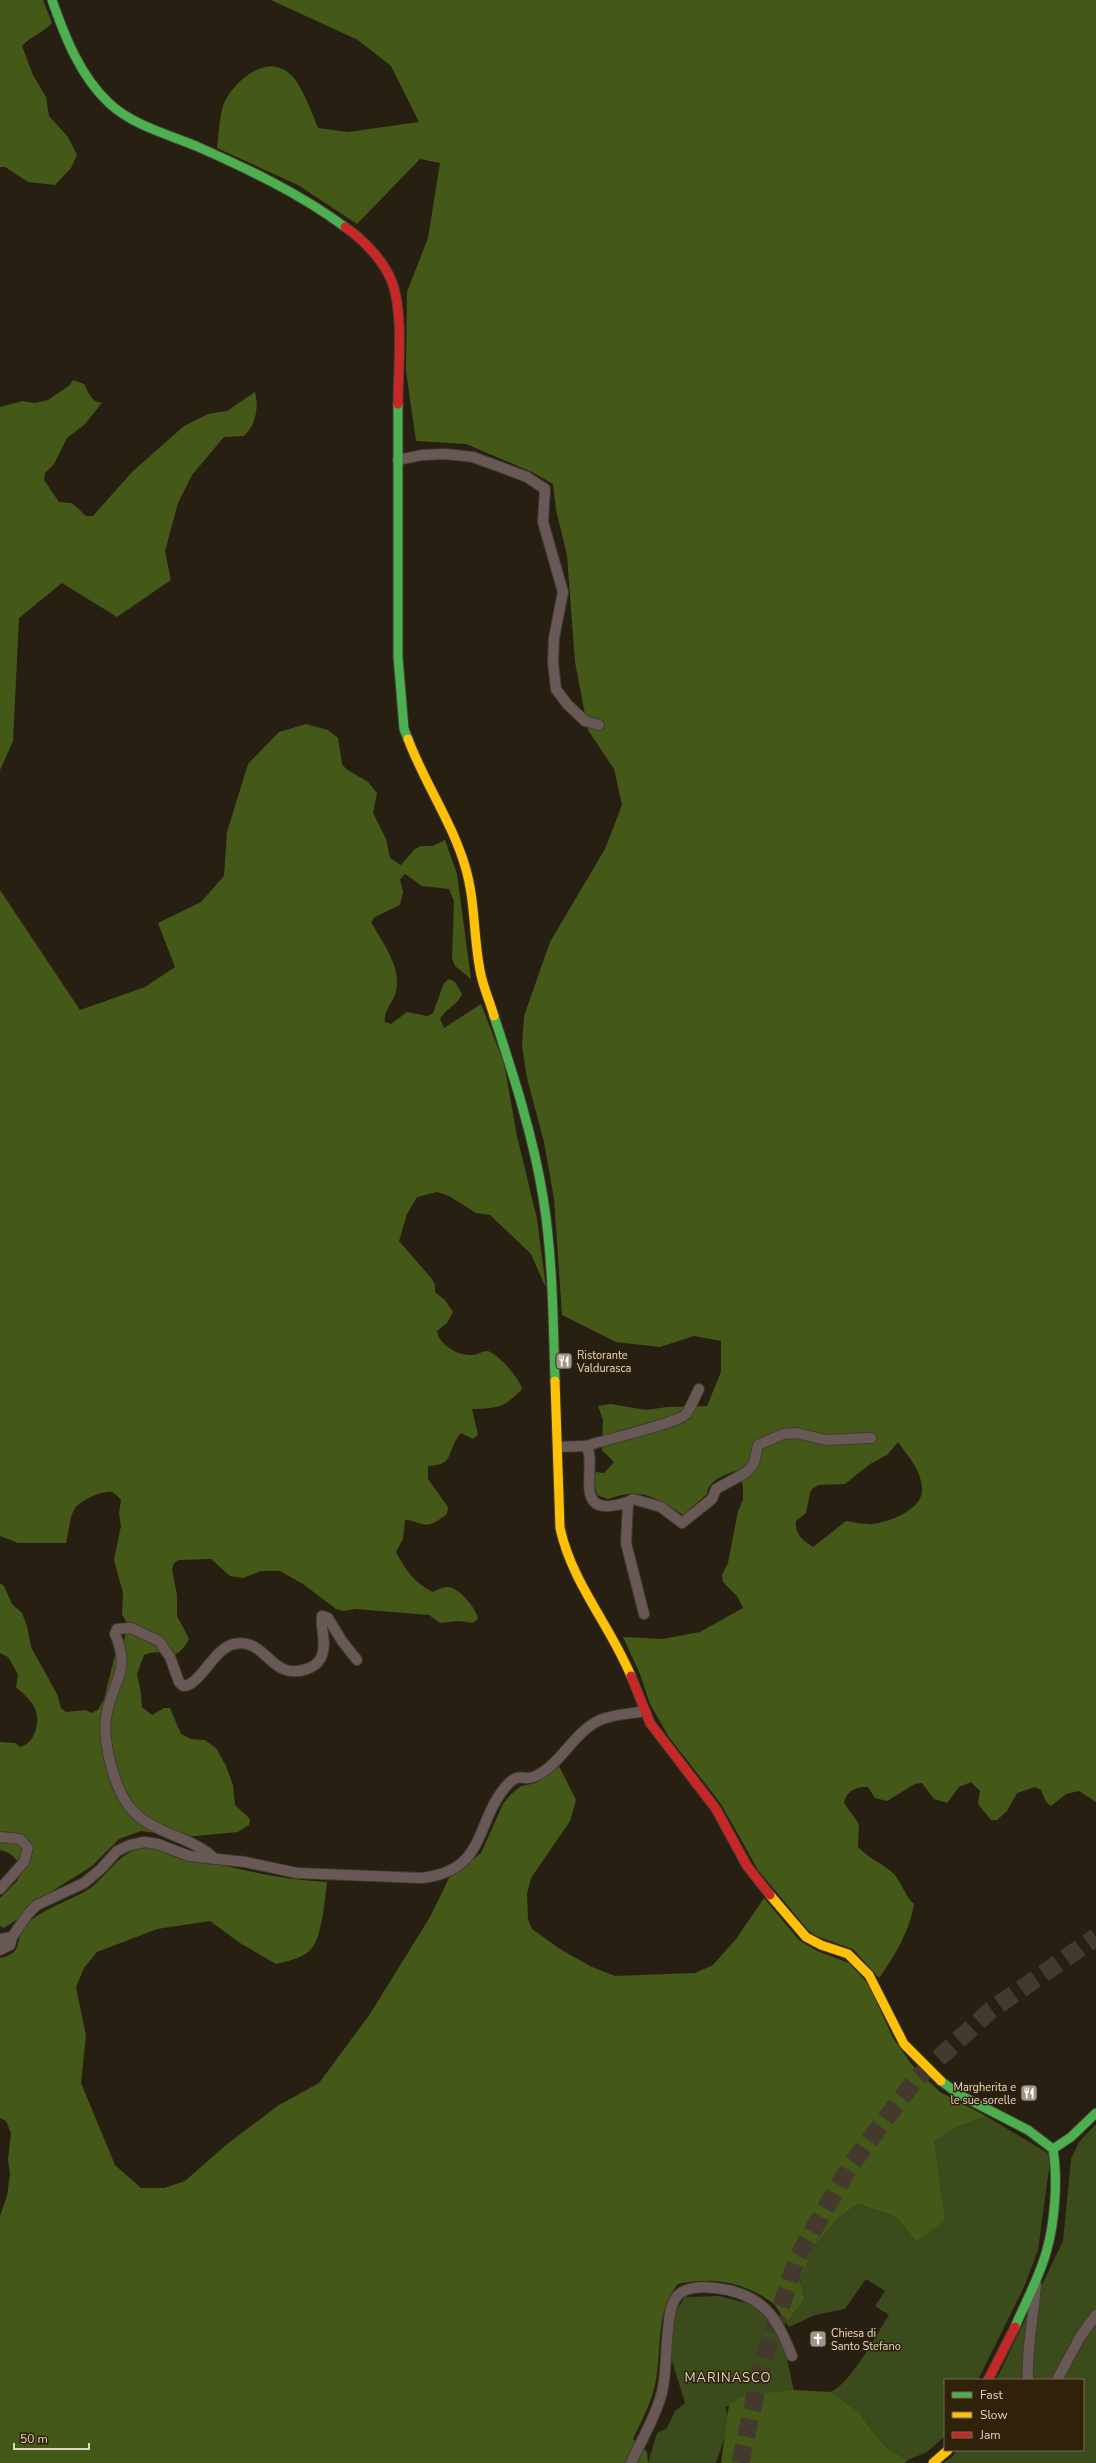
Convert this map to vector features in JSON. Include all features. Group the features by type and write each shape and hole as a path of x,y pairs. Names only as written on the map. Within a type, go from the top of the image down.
{"main road":[{"path":"52,0 66,37 76,58 95,88 110,104 142,123 314,204 350,229 379,258 390,276 397,299 398,657 404,729 418,767 448,825 465,866 474,909 481,975 517,1086 543,1196 551,1259 560,1528 564,1547 592,1606 619,1647 645,1712 662,1740 716,1809 747,1866 761,1884 806,1937 821,1945 848,1954 869,1975 877,1986 895,2028 914,2056 946,2086 1028,2130 1053,2149 1056,2168 1051,2226 1046,2253 1036,2282 988,2379"},
{"path":"1053,2149 1071,2137 1096,2113"},
{"path":"933,2463 947,2451"}],"street":[{"path":"398,460 428,455 473,457 527,477 546,489 542,522 564,592 553,656 556,689 567,704 585,721 599,725"},
{"path":"558,1447 586,1446 616,1436 674,1422 686,1415 699,1389"},
{"path":"586,1446 590,1453 592,1465 587,1480 594,1501 604,1506 628,1503 633,1499 654,1504 684,1522 712,1498 716,1488 751,1468 756,1448 762,1443 790,1432 826,1440 871,1438"},
{"path":"628,1503 626,1543 644,1614"},
{"path":"215,1859 205,1849 150,1826 132,1810 118,1784 106,1743 107,1712 122,1667 122,1649 115,1634 117,1629 131,1628 159,1642 170,1657 179,1682 184,1686 193,1683 218,1654 233,1644 250,1644 282,1671 291,1672 309,1669 316,1664 322,1656 322,1616 328,1618 342,1642 357,1660"},
{"path":"0,1950 10,1945 12,1937 28,1914 37,1906 84,1883 101,1869 117,1852 130,1845 144,1842 158,1844 189,1856 245,1862 297,1873 421,1878 435,1876 458,1866 466,1859 480,1839 495,1804 504,1788 515,1778 531,1779 542,1772 599,1721 645,1712"},
{"path":"0,1837 20,1839 28,1848 24,1862 0,1889"},
{"path":"0,1939 12,1937"},
{"path":"1028,2379 1027,2365 1034,2318 1036,2282"},
{"path":"631,2463 659,2403 664,2386 671,2309 676,2297 683,2291 698,2288 720,2289 737,2292 766,2308 775,2317 792,2356"},
{"path":"1058,2379 1080,2337 1096,2315"}],"green space":[{"path":"0,0 43,0 52,23 22,46 33,75 46,97 49,116 68,137 77,155 71,168 55,185 28,182 5,167 0,167"},
{"path":"271,0 1096,0 1096,1802 1079,1791 1066,1794 1051,1806 1046,1802 1041,1790 1035,1787 1017,1793 1007,1811 997,1820 991,1820 978,1804 980,1791 971,1782 959,1787 947,1803 934,1799 922,1783 915,1784 887,1801 875,1798 868,1787 859,1787 849,1792 844,1803 859,1824 858,1847 893,1873 914,1904 909,1923 901,1942 891,1961 879,1978 853,1949 816,1936 808,1930 758,1870 721,1804 669,1737 650,1704 640,1674 623,1637 662,1639 700,1632 743,1608 737,1596 723,1582 722,1575 728,1563 738,1511 743,1500 743,1486 738,1470 718,1478 708,1489 707,1494 683,1515 665,1503 648,1496 630,1494 608,1499 597,1495 594,1480 596,1472 604,1473 614,1462 602,1450 603,1420 598,1406 611,1404 646,1410 667,1407 707,1406 721,1372 721,1341 694,1336 660,1347 616,1342 562,1315 554,1199 544,1142 527,1078 522,1046 524,1016 550,942 605,849 622,805 614,769 588,730 575,662 567,555 556,510 553,484 532,472 466,444 416,441 406,371 407,292 428,238 440,163 420,159 357,224 298,185 217,148 222,111 227,97 233,88 250,73 260,68 271,66 281,68 294,78 306,100 318,128 348,132 419,122 391,66 358,40","holes":["898,1442 917,1469 922,1488 918,1502 912,1508 897,1517 873,1524 846,1521 813,1547 806,1542 796,1529 796,1521 806,1513 810,1493 813,1488 819,1485 845,1484 870,1464 887,1455"]},
{"path":"73,380 84,384 93,399 102,403 84,425 67,438 54,464 45,473 44,480 59,502 72,503 86,516 93,516 132,472 184,426 208,414 227,411 255,392 257,403 256,415 248,432 244,436 224,437 192,475 178,503 165,551 171,580 117,617 62,583 19,618 13,741 0,770 0,407 22,401 35,403 48,400 70,385"},
{"path":"306,724 328,730 338,738 342,764 346,769 368,782 377,793 373,813 386,839 390,858 401,865 415,849 421,846 433,846 445,840 457,874 471,979 455,966 452,959 454,901 449,889 422,886 405,874 400,879 403,892 400,905 375,917 371,922 390,955 396,973 396,991 387,1010 385,1022 391,1024 407,1012 427,1016 433,1013 444,983 449,979 455,982 462,994 458,1001 445,1012 440,1019 444,1028 481,1004 504,1063 517,1136 537,1219 546,1288 531,1254 490,1215 476,1213 449,1196 437,1192 417,1197 407,1214 399,1241 432,1279 435,1285 435,1292 445,1300 453,1312 447,1323 437,1331 441,1341 450,1349 461,1354 472,1355 487,1351 497,1356 518,1379 522,1389 510,1400 500,1406 472,1409 478,1435 473,1439 461,1433 456,1440 447,1460 437,1465 428,1466 428,1479 448,1507 447,1514 427,1525 405,1520 403,1539 396,1552 407,1570 421,1585 433,1592 447,1587 456,1590 471,1604 478,1619 473,1623 459,1621 440,1623 429,1615 356,1609 343,1611 336,1609 303,1584 280,1571 261,1571 243,1578 230,1576 211,1559 179,1560 174,1563 172,1569 177,1595 177,1616 189,1639 184,1648 174,1654 158,1652 144,1655 137,1674 142,1707 152,1715 164,1708 170,1708 181,1734 191,1739 205,1740 216,1748 226,1766 233,1785 235,1805 250,1819 249,1825 238,1832 185,1837 141,1831 119,1839 92,1866 54,1890 14,1927 16,1920 4,1928 0,1926 0,1898 17,1881 22,1871 14,1857 0,1850 0,1742 15,1743 20,1747 26,1745 34,1735 37,1716 36,1710 31,1702 16,1687 18,1674 8,1657 0,1653 0,1583 4,1586 12,1604 22,1613 27,1626 31,1647 57,1694 61,1708 66,1712 86,1710 91,1713 98,1710 104,1699 115,1655 123,1644 128,1625 122,1614 123,1593 114,1560 121,1526 119,1513 121,1500 112,1492 97,1494 80,1503 76,1507 71,1518 66,1543 18,1543 0,1536 0,890 80,1010 145,987 175,967 158,923 201,902 224,876 227,832 248,764 279,732"},
{"path":"559,1766 576,1800 570,1821 531,1878 527,1894 528,1919 532,1929 560,1949 592,1967 615,1976 695,1973 713,1965 736,1939 764,1898 799,1940 817,1951 849,1963 869,1985 893,2038 912,2065 940,2092 986,2116 955,2128 934,2142 945,2221 916,2241 896,2217 858,2204 838,2218 815,2245 800,2281 805,2299 786,2323 773,2303 759,2294 737,2285 714,2281 678,2284 670,2295 662,2319 657,2372 651,2399 633,2439 647,2452 648,2463 0,2463 0,2216 7,2196 10,2174 8,2160 11,2133 6,2121 0,2118 0,1958 8,1956 16,1950 24,1928 36,1916 89,1889 122,1857 135,1850 143,1848 156,1849 180,1859 192,1862 221,1865 289,1878 327,1882 321,1926 318,1935 312,1948 296,1959 276,1964 240,1943 210,1921 157,1929 97,1952 84,1968 76,1987 86,2036 81,2083 115,2165 141,2188 164,2188 185,2181 226,2145 279,2105 319,2083 370,2014 430,1917 449,1878 481,1853 503,1804 510,1795 521,1786 536,1783"},
{"path":"986,2116 1051,2155 1038,2250 1024,2287 978,2379 944,2379 944,2437 927,2452 908,2460 887,2448 872,2431 859,2412 831,2392 839,2386 855,2369 889,2315 875,2306 885,2291 866,2279 845,2309 815,2315 789,2327 786,2323 805,2299 800,2281 815,2245 838,2218 858,2204 896,2217 916,2241 934,2142 955,2128"},
{"path":"1096,2124 1096,2463 943,2463 953,2456 956,2451 1084,2451 1084,2379 996,2379 1063,2241 1071,2159 1079,2142"},
{"path":"719,2296 754,2305 778,2317 794,2391 757,2396 725,2407 730,2421 716,2463 648,2463 657,2433 667,2428 675,2411 685,2403 665,2338 673,2315 685,2297"},
{"path":"792,2390 831,2392 859,2412 872,2431 887,2448 908,2460 905,2463 721,2463 729,2405 743,2396"}],"tunnel":[{"path":"740,2463 763,2362 797,2258 850,2166 916,2079 991,2010 1096,1937"}],"traffic: fast":[{"path":"52,0 74,55 90,81 118,111 139,123 196,146 273,182 310,203 345,227"},
{"path":"398,404 398,657 404,729 408,739"},
{"path":"494,1016 528,1128 543,1197 551,1266 555,1381"},
{"path":"941,2081 960,2095 1028,2130 1053,2149 1055,2161 1055,2201 1052,2228 1040,2272 1015,2327"},
{"path":"1053,2149 1071,2137 1096,2113"}],"traffic: slow":[{"path":"408,739 453,834 465,866 469,880 473,907 478,961 494,1016"},
{"path":"555,1381 560,1528 573,1567 582,1586 613,1639 631,1676"},
{"path":"770,1895 806,1937 821,1945 848,1954 869,1975 904,2044 941,2081"},
{"path":"933,2463 947,2451"}],"traffic: jam":[{"path":"345,227 359,238 379,259 392,282 396,295 399,325 398,404"},
{"path":"631,1676 650,1723 716,1809 747,1866 770,1895"},
{"path":"989,2379 1015,2327"}],"place":[{"name":"Ristorante Valdurasca","path":"564,1361"},
{"name":"Margherita e le sue sorelle","path":"1029,2093"},
{"name":"Chiesa di Santo Stefano","path":"818,2339"}],"district":[{"name":"MARINASCO","path":"728,2377"}]}
